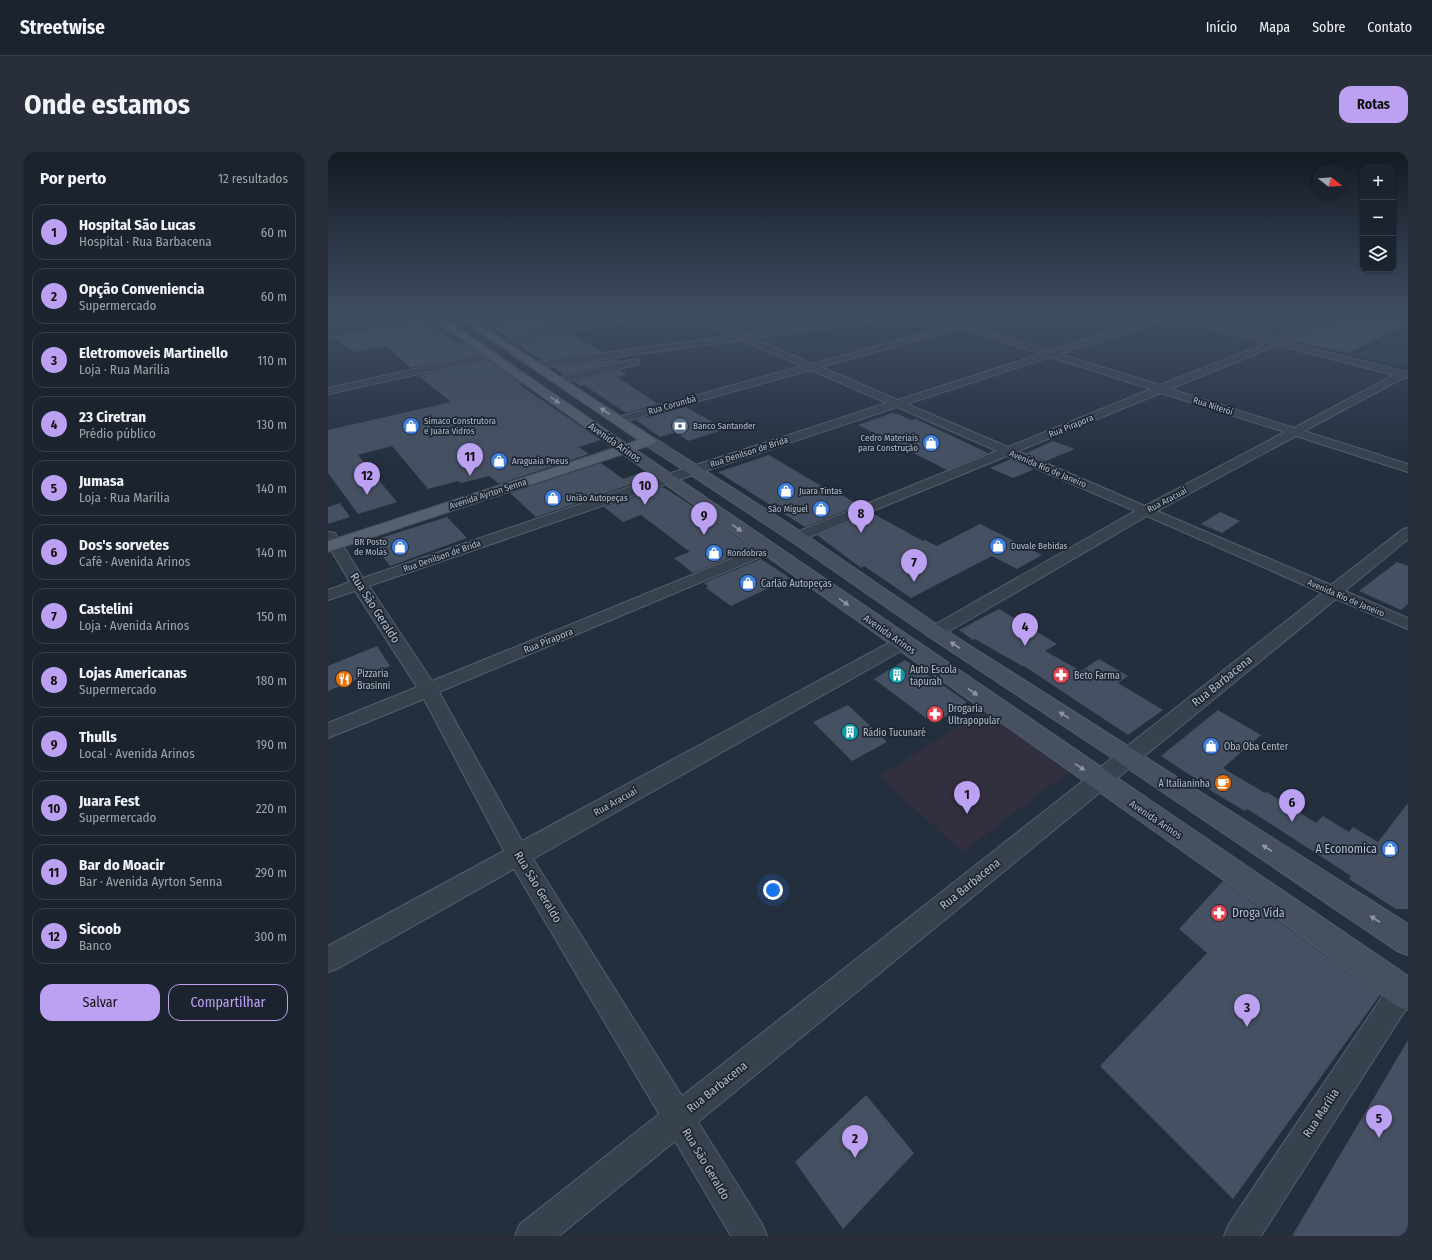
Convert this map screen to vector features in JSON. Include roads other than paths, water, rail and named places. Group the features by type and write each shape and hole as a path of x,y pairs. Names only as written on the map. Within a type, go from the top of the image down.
{"main road":[{"name":"Avenida Arinos","path":"508,365 632,441 695,470 797,537 935,632 1129,757 1408,941"},
{"name":"Avenida Arinos","path":"537,365 619,420 632,441 667,479 1100,780 1260,889 1405,993"},
{"name":"Avenida Ayrton Senna","path":"330,541 632,441"}],"street":[{"path":"328,391 449,365"},
{"path":"558,380 622,365"},
{"name":"Avenida Rio de Janeiro","path":"804,365 1408,624"},
{"name":"Rua Corumbá","path":"619,420 818,365"},
{"name":"Rua Denilson de Brida","path":"328,594 667,479 1018,365"},
{"name":"Rua Niterói","path":"1083,365 1408,468"},
{"name":"Rua Pirapora","path":"797,537 1220,365"},
{"path":"1365,365 1406,375"},
{"name":"Rua Aracuaí","path":"935,632 1146,511 1406,375"},
{"name":"Rua Barbacena","path":"532,1236 1408,532"},
{"name":"Rua São Geraldo","path":"330,541 428,689 518,855 750,1236"},
{"name":"Rua Pirapora","path":"328,731 768,549"},
{"name":"Rua Aracuaí","path":"328,960 902,642"},
{"name":"Rua Marília","path":"1241,1236 1405,993"}],"place":[{"name":"Simaco Construtora e Juara Vidros","path":"411,426"},
{"name":"Banco Santander","path":"680,426"},
{"name":"Cedro Materiais para Construção","path":"931,443"},
{"name":"Araguaia Pneus","path":"499,461"},
{"name":"Bar do Moacir","path":"470,476"},
{"name":"Juara Tintas","path":"786,491"},
{"name":"Sicoob","path":"367,495"},
{"name":"União Autopeças","path":"553,498"},
{"name":"Juara Fest","path":"645,505"},
{"name":"São Miguel","path":"821,509"},
{"name":"Lojas Americanas","path":"861,533"},
{"name":"Thulls","path":"704,535"},
{"name":"Duvale Bebidas","path":"998,546"},
{"name":"BR Posto de Molas","path":"400,547"},
{"name":"Rondobras","path":"714,553"},
{"name":"Castelini","path":"914,582"},
{"name":"Carlão Autopeças","path":"748,583"},
{"name":"23 Ciretran","path":"1025,646"},
{"name":"Auto Escola tapurah","path":"897,675"},
{"name":"Beto Farma","path":"1061,675"},
{"name":"Pizzaria Brasinni","path":"344,679"},
{"name":"Drogaria Ultrapopular","path":"935,714"},
{"name":"Rádio Tucunaré","path":"850,732"},
{"name":"Oba Oba Center","path":"1211,746"},
{"name":"A Italianinha","path":"1223,783"},
{"name":"Hospital São Lucas","path":"967,814"},
{"name":"Dos's sorvetes","path":"1292,822"},
{"name":"A Economica","path":"1390,849"},
{"name":"Droga Vida","path":"1219,913"},
{"name":"Eletromoveis Martinello","path":"1247,1027"},
{"name":"Jumasa","path":"1379,1138"},
{"name":"Opção Conveniencia","path":"855,1158"}]}
